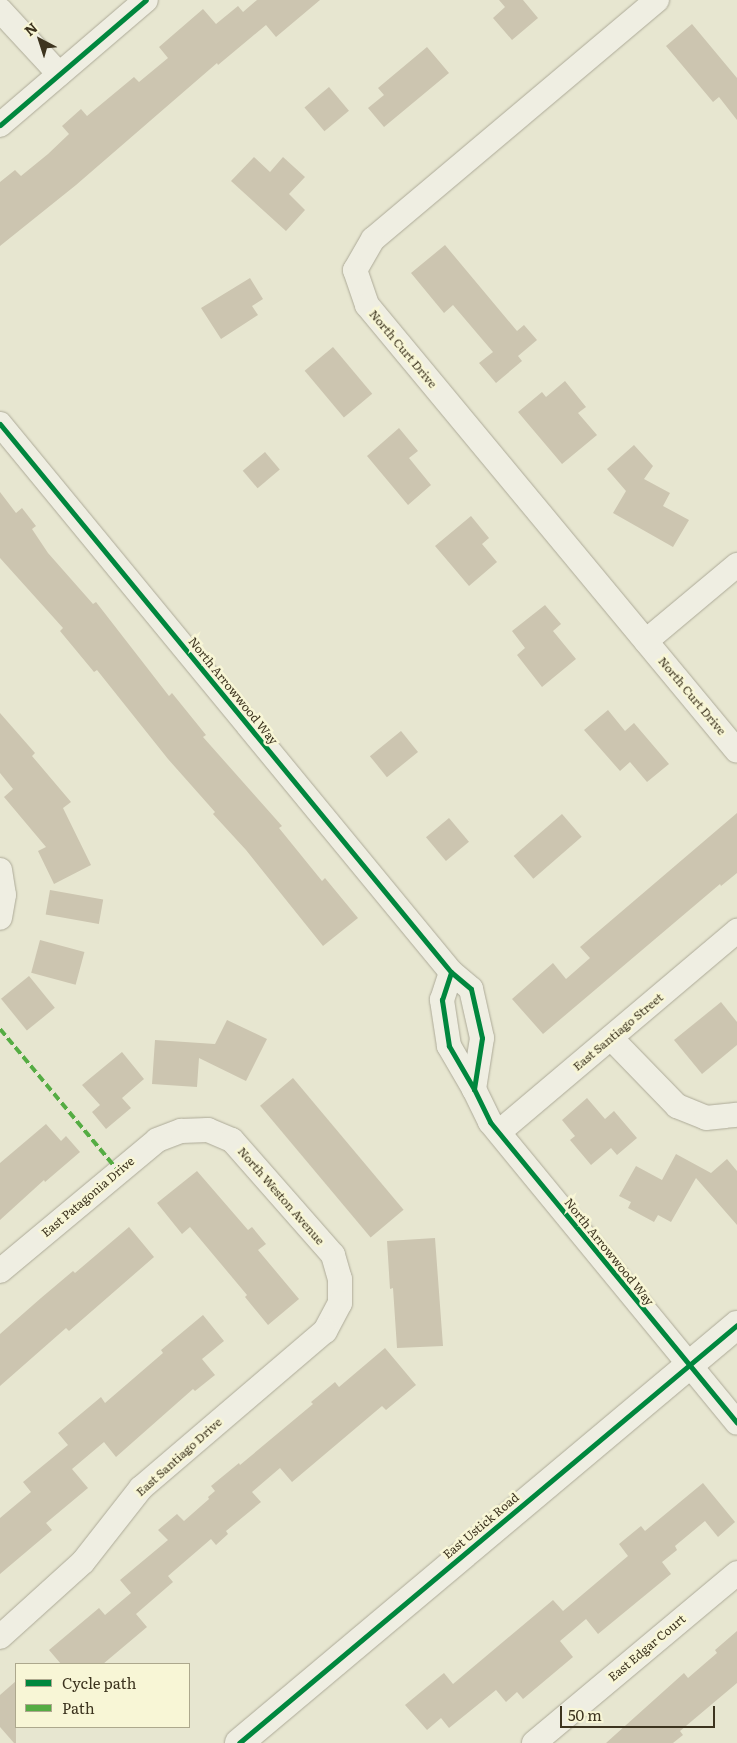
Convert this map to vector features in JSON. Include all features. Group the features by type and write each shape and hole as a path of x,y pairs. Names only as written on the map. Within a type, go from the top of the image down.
{"main road":[{"name":"East Ustick Road","path":"238,1743 737,1325"}],"street":[{"path":"0,125 146,0"},
{"name":"North Curt Drive","path":"656,0 373,239 355,270 367,305 737,751"},
{"path":"0,10 59,74"},
{"name":"North Arrowwood Way","path":"0,424 451,972 471,989 482,1038 474,1089"},
{"path":"646,641 737,565"},
{"path":"0,870 4,895 0,918"},
{"name":"East Santiago Street","path":"499,1132 737,931"},
{"name":"North Arrowwood Way","path":"451,972 442,1000 449,1046 474,1089 490,1122 737,1422"},
{"path":"611,1038 676,1106 706,1118 737,1115"},
{"name":"North Weston Avenue","path":"181,1131 208,1130 232,1140 333,1255 340,1279 340,1303"},
{"name":"East Patagonia Drive","path":"0,1271 157,1140 181,1131"},
{"name":"East Santiago Drive","path":"0,1637 83,1562 140,1488 325,1330 340,1303"},
{"name":"East Edgar Court","path":"534,1743 737,1572"}],"building":[{"path":"257,0 320,0 276,37 266,25 218,65 217,63 76,185 0,246 0,182 15,170 21,176 48,154 69,134 62,126 81,109 87,116 134,77 139,82 168,58 159,47 203,9 216,24 238,6 243,12"},
{"path":"499,0 523,0 538,18 512,40 493,18 505,7"},
{"path":"692,24 737,78 737,120 719,97 713,102 666,46"},
{"path":"427,47 449,73 384,127 368,108 384,95 378,88"},
{"path":"329,87 349,111 324,131 304,108"},
{"path":"254,157 270,172 283,157 305,177 289,194 305,210 286,231 231,181"},
{"path":"445,245 517,331 524,325 537,340 518,356 522,361 496,383 479,363 493,352 453,305 444,313 411,273"},
{"path":"250,278 263,299 252,306 258,315 221,339 201,308"},
{"path":"333,347 372,394 344,418 305,371"},
{"path":"565,381 586,407 578,413 597,435 562,464 518,412 542,392 546,397"},
{"path":"399,428 418,451 409,458 431,485 408,505 367,456"},
{"path":"634,445 653,466 644,479 670,493 663,506 689,520 673,547 613,513 626,491 607,469"},
{"path":"265,452 280,470 258,488 243,471"},
{"path":"0,492 16,513 22,508 36,526 32,529 48,553 93,604 96,602 169,696 172,693 206,735 203,737 282,826 279,828 322,881 325,878 358,918 323,946 97,670 94,672 60,631 63,628 0,558"},
{"path":"471,516 489,538 482,544 497,562 469,586 435,546"},
{"path":"545,605 561,624 553,631 576,659 542,687 517,655 525,648 512,631"},
{"path":"608,710 625,731 634,723 669,764 647,782 630,762 620,771 584,730"},
{"path":"0,713 35,753 32,756 71,802 63,808 91,865 54,884 38,851 46,847 4,797 13,789 0,773"},
{"path":"401,731 418,752 387,777 370,756"},
{"path":"737,813 737,873 721,886 720,884 543,1034 512,999 553,963 566,979 590,958 580,947"},
{"path":"562,814 582,837 533,879 514,856"},
{"path":"449,818 469,842 446,861 426,837"},
{"path":"50,890 103,899 99,924 46,915"},
{"path":"40,940 84,952 76,985 31,973"},
{"path":"29,976 55,1008 27,1031 1,999"},
{"path":"721,1002 737,1022 737,1045 702,1074 674,1040"},
{"path":"227,1020 267,1039 246,1081 199,1058 197,1087 152,1084 155,1040 215,1044"},
{"path":"122,1052 144,1079 122,1098 131,1108 106,1129 92,1112 100,1105 82,1085"},
{"path":"293,1078 404,1210 371,1237 260,1106"},
{"path":"587,1098 605,1119 614,1111 637,1138 617,1155 611,1148 591,1165 570,1140 575,1136 562,1120"},
{"path":"46,1124 61,1141 66,1136 80,1152 45,1182 44,1180 0,1220 0,1163"},
{"path":"676,1154 711,1173 727,1159 737,1171 737,1225 696,1178 671,1222 658,1215 654,1222 628,1208 631,1202 619,1196 636,1166 662,1180"},
{"path":"197,1171 248,1230 252,1227 266,1244 258,1250 299,1299 268,1325 245,1297 247,1295 190,1227 182,1234 157,1203"},
{"path":"129,1227 154,1257 69,1331 66,1328 0,1386 0,1334 73,1271 75,1273"},
{"path":"435,1238 443,1346 397,1348 393,1288 390,1289 387,1241"},
{"path":"203,1315 224,1341 202,1359 215,1375 195,1391 193,1389 116,1457 104,1442 72,1469 88,1488 46,1523 52,1530 0,1574 0,1518 31,1492 23,1482 68,1445 58,1433 101,1397 105,1403 163,1353 161,1350"},
{"path":"385,1348 416,1385 386,1410 382,1406 292,1482 280,1468 252,1492 261,1502 226,1531 228,1534 216,1545 211,1539 168,1576 173,1582 136,1614 147,1627 104,1663 60,1663 49,1650 99,1608 105,1615 131,1593 120,1580 168,1540 158,1530 177,1514 184,1521 209,1499 208,1497 215,1491 211,1486 239,1463 240,1465 313,1404 311,1402 335,1382 339,1387"},
{"path":"703,1483 735,1522 718,1537 705,1521 675,1546 677,1550 662,1562 671,1574 598,1634 586,1619 560,1641 573,1657 523,1699 517,1692 506,1702 496,1690 449,1728 441,1718 427,1730 405,1705 444,1673 453,1684 553,1600 563,1611 628,1556 619,1544 641,1526 645,1531"},
{"path":"737,1631 737,1683 680,1731 683,1735 673,1743 606,1743 684,1673 688,1678 717,1653 715,1650"},
{"path":"15,1682 16,1743 0,1727 0,1695"}],"marked path":[{"path":"0,1029 119,1172"}],"cycle path":[{"path":"0,125 146,0"},
{"path":"0,424 451,972 471,989 482,1038 474,1089 449,1046 442,1000 451,972"},
{"path":"474,1089 490,1122 737,1423"},
{"path":"239,1743 737,1325"}]}
